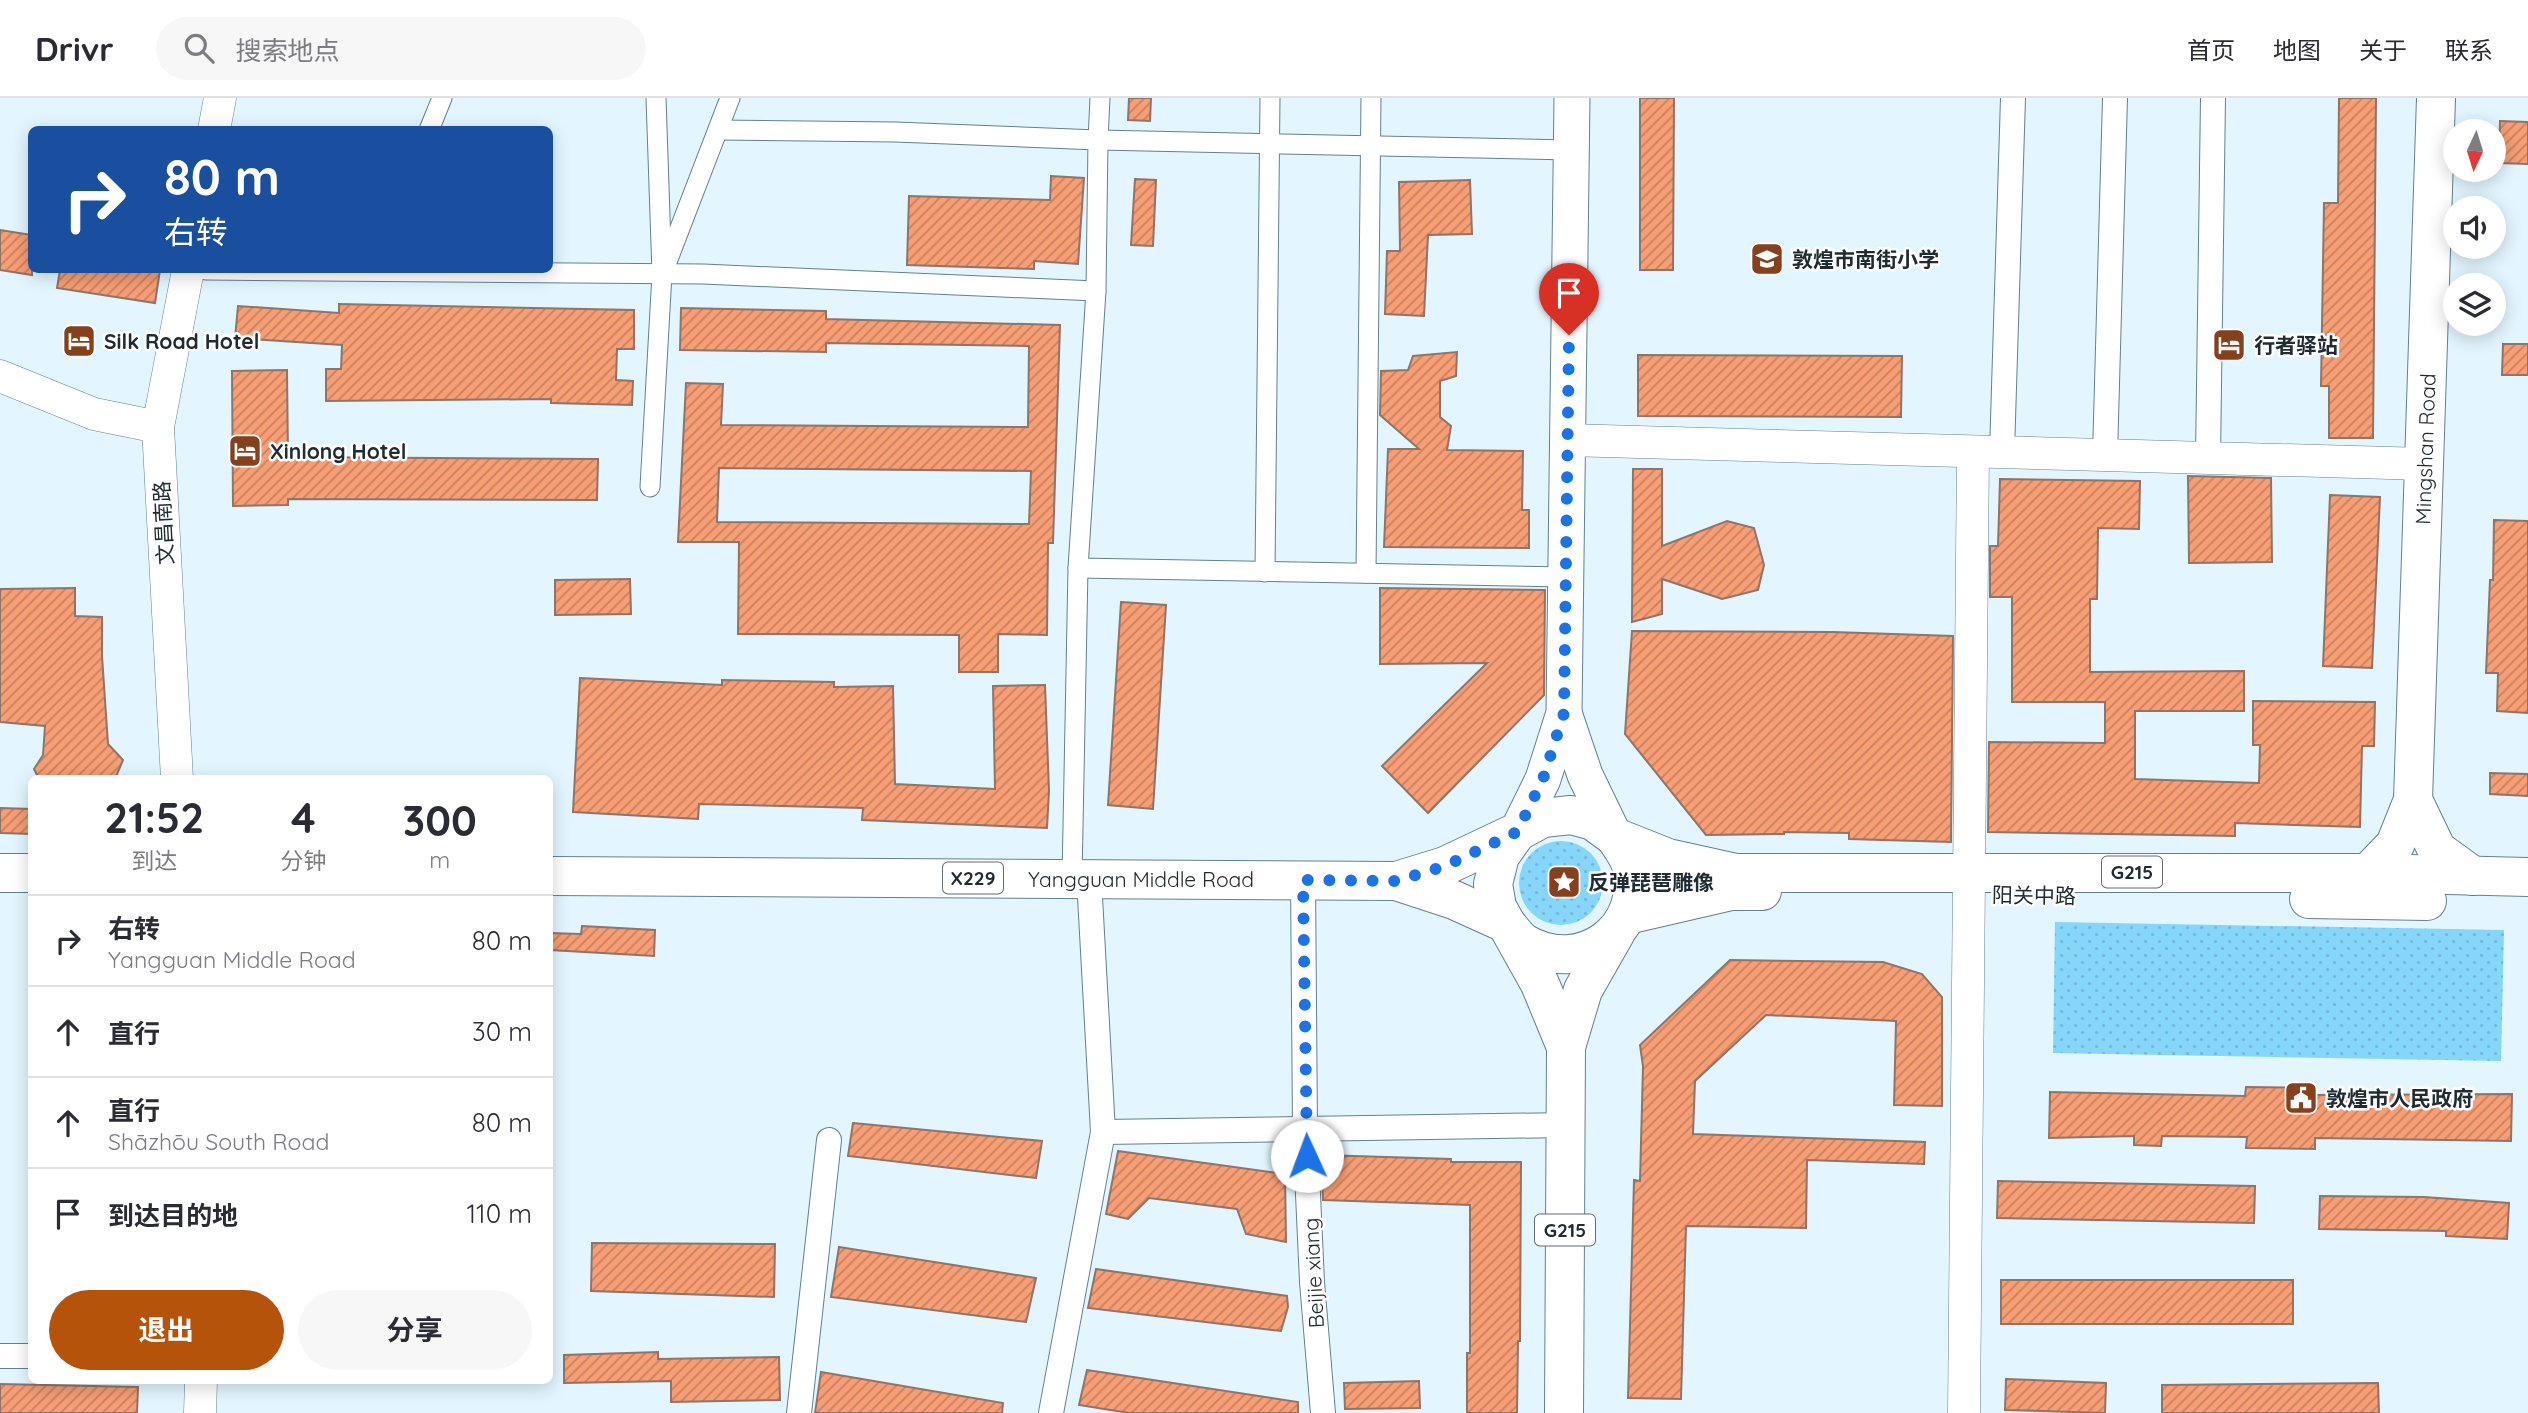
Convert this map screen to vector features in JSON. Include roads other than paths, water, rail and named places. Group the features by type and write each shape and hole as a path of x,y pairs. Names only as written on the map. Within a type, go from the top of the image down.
{"main road":[{"path":"1517,832 1543,779 1564,713 1572,98"},
{"name":"Mingshan Road","path":"2413,800 2436,98"},
{"path":"1564,713 1585,775 1630,862 1634,885 1622,924 1583,990 1566,1047"},
{"path":"2368,873 2395,845 2413,800"},
{"path":"2413,800 2437,850 2473,876"},
{"name":"G215","path":"1564,1413 1566,1047 1540,984 1497,907 1493,884 1500,856 1517,832 1543,818 1571,815 1593,821 1615,837"},
{"name":"X229","path":"1396,881 1445,866 1517,832"},
{"name":"阳关中路","path":"1615,837 1668,858 1736,873 2528,903"},
{"path":"0,873 28,873"},
{"name":"阳关中路","path":"1622,924 1731,891 2368,873 2528,877"},
{"name":"Yangguan Middle Road","path":"553,876 1396,881"},
{"name":"X229","path":"1396,881 1454,900 1505,923"},
{"path":"1505,923 1523,943 1557,955 1581,953 1594,948 1622,924"}],"street":[{"path":"215,126 220,98"},
{"path":"431,126 442,98"},
{"path":"650,486 662,274 656,98"},
{"path":"662,274 730,98"},
{"path":"1051,1413 1103,1132 1081,879 1078,568 1096,291 1100,98"},
{"path":"1265,572 1270,98"},
{"path":"1366,573 1371,98"},
{"path":"1964,1413 1970,883 1988,452 2012,98"},
{"path":"2105,455 2115,98"},
{"path":"2207,458 2213,98"},
{"path":"718,130 895,132 1098,140 1571,150"},
{"path":"553,272 662,274 1096,291"},
{"name":"文昌南路","path":"177,775 158,427 187,273"},
{"path":"0,376 94,414 158,427"},
{"path":"1567,440 2425,464"},
{"path":"1078,568 1565,577"},
{"name":"Beijie xiang","path":"1303,880 1306,1129 1312,1282 1322,1413"},
{"path":"1103,1132 1566,1125"},
{"path":"799,1413 829,1140"},
{"path":"0,1356 28,1356"},
{"path":"200,1413 201,1384"}],"place":[{"name":"敦煌市南街小学","path":"1767,259"},
{"name":"Silk Road Hotel","path":"79,341"},
{"name":"行者驿站","path":"2229,345"},
{"name":"Xinlong Hotel","path":"245,451"},
{"name":"反弹琵琶雕像","path":"1564,882"},
{"name":"敦煌市人民政府","path":"2301,1098"}]}
